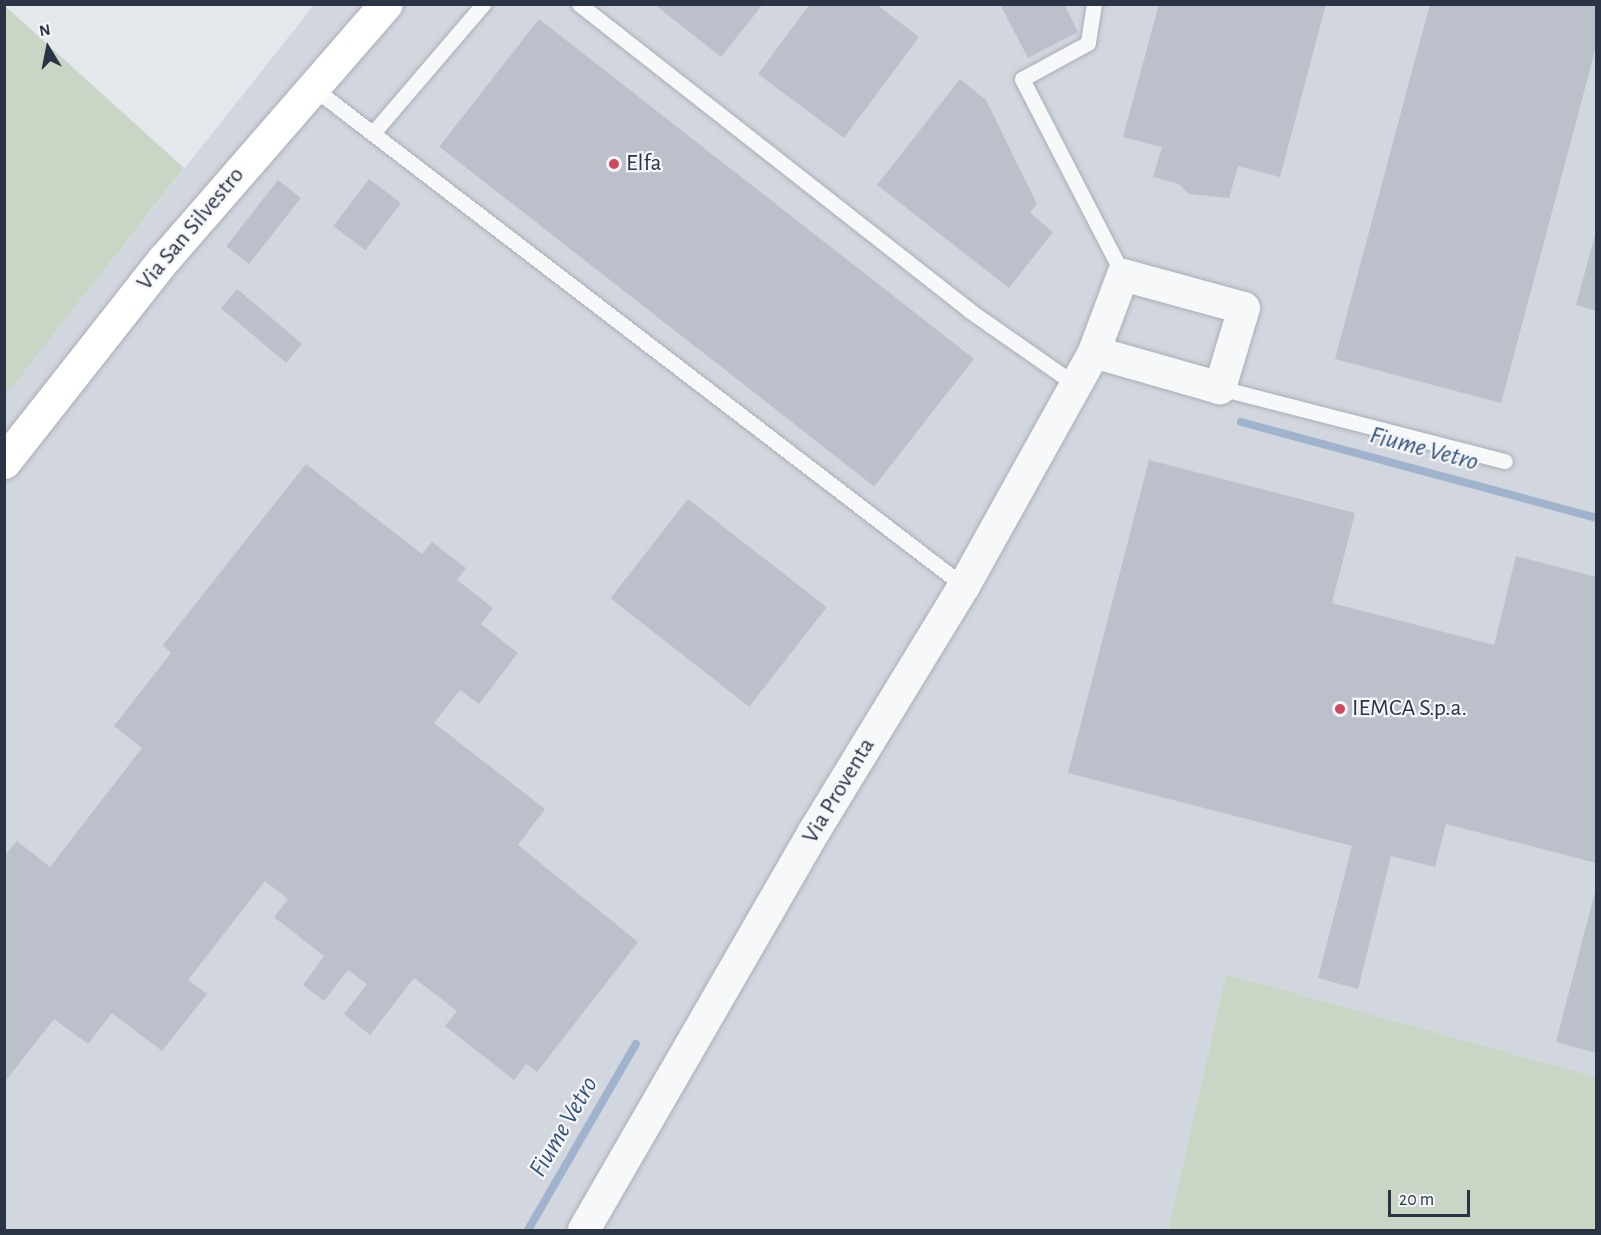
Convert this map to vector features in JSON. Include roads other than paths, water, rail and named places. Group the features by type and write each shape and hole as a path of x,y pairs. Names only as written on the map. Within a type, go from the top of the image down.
{"main road":[{"name":"Via San Silvestro","path":"4,462 164,259 386,4"}],"street":[{"name":"Via Proventa","path":"584,1230 815,830 964,586 1094,352 1123,275"},
{"path":"1094,352 1220,388 1244,308 1123,275"}],"lane":[{"path":"373,133 483,4"},
{"path":"579,4 970,311 1076,386"},
{"path":"1094,4 1088,43 1022,79 1123,275"},
{"path":"312,87 964,586"},
{"path":"1220,388 1505,461"}],"waterway":[{"name":"Fiume Vetro","path":"1241,422 1596,518"},
{"name":"Fiume Vetro","path":"528,1230 636,1044"}],"place":[{"name":"Elfa","path":"614,164"},
{"name":"IEMCA S.p.a.","path":"1340,709"}]}
